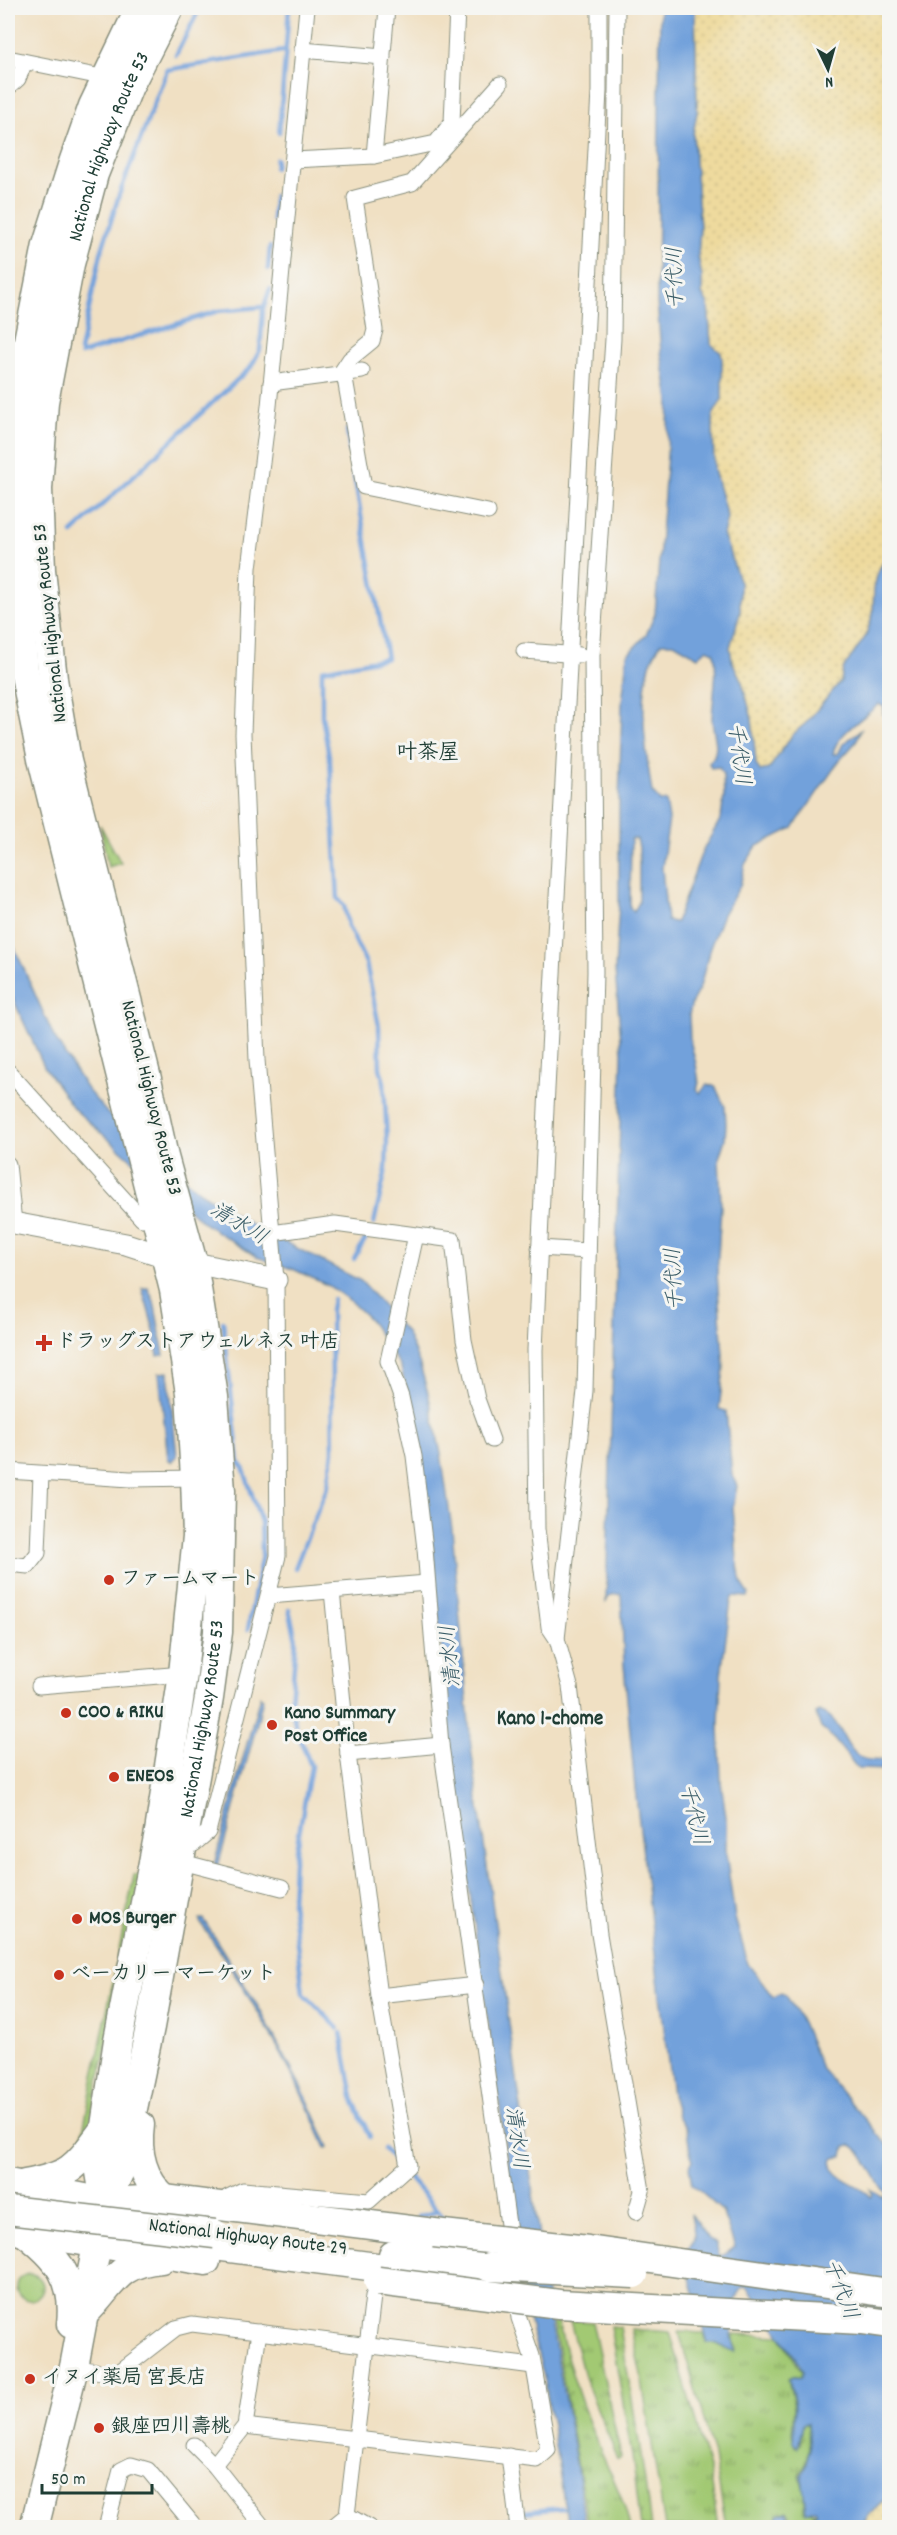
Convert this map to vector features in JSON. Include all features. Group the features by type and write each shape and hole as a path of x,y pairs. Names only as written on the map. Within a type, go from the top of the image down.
{"highway":[{"name":"National Highway Route 53","path":"34,2528 74,2367 105,2202 120,2171 150,2027 209,1698 218,1632 221,1568 221,1491 214,1397 155,1166 147,1079 67,761 53,679 41,570 38,489 44,402 70,264 118,81 140,8"},
{"name":"National Highway Route 53","path":"105,2202 99,2166 118,2040 159,1832 183,1674 197,1536 195,1478 190,1393 182,1334 176,1199 133,1129 42,759 24,670 12,586 17,459 26,351 47,244 73,163 118,81 169,8"},
{"path":"150,2027 138,2141 141,2160 148,2179 164,2199"},
{"path":"13,2208 52,2179 63,2174 88,2153 105,2128"},
{"path":"13,2208 164,2199 588,2250 890,2293"},
{"path":"105,2202 113,2230 127,2235 488,2274"},
{"path":"13,2208 97,2243 375,2288 559,2304 862,2320"},
{"path":"13,2208 68,2278 73,2304 57,2433"},
{"name":"National Highway Route 29","path":"13,2208 215,2234 488,2274 890,2324"},
{"path":"84,2314 104,2295 113,2280 125,2268 143,2261 181,2258"},
{"name":"National Highway Route 29","path":"488,2274 623,2272 890,2305"}],"street":[{"path":"180,1854 208,1832 278,1556 276,1280 257,1060 243,734 249,568 271,383 307,8"},
{"path":"374,156 387,8"},
{"path":"293,160 374,156 436,143 452,122 457,8"},
{"path":"558,1639 549,1627 537,1529 535,1350 599,91 600,8"},
{"path":"617,8 613,339 592,656 595,972 585,1390 558,1639 570,1686 598,1934 642,2191 636,2212"},
{"path":"302,50 383,57"},
{"path":"8,58 118,81"},
{"path":"8,88 18,80 25,62"},
{"path":"488,512 364,488 342,374 350,359 372,341 374,336 355,198 412,183 500,84"},
{"path":"271,383 362,371"},
{"path":"12,586 41,570"},
{"path":"524,651 592,656"},
{"path":"8,1071 142,1219"},
{"path":"8,1164 11,1223 126,1244 180,1260 276,1280"},
{"path":"272,1233 335,1224 453,1240 464,1340 477,1399 492,1440"},
{"path":"245,2426 537,2460 548,2450 533,2366 519,2318 476,1985 441,1745 425,1549 414,1456 401,1397 388,1361 416,1235"},
{"path":"539,1248 588,1251"},
{"path":"8,1471 130,1479 195,1478"},
{"path":"8,1564 28,1566 38,1553 40,1474"},
{"path":"269,1596 427,1583"},
{"path":"226,2208 228,2197 243,2190 369,2201 408,2166 379,1996 348,1754 332,1591"},
{"path":"39,1686 183,1674"},
{"path":"348,1754 441,1745"},
{"path":"180,1854 282,1888"},
{"path":"379,1996 476,1985"},
{"path":"331,2528 347,2515 375,2288"},
{"path":"74,2367 107,2373 119,2372 170,2332 185,2325 259,2331 533,2366"},
{"path":"214,2465 245,2426 259,2331"},
{"path":"194,2445 214,2465 264,2528"},
{"path":"509,2456 518,2528"},
{"path":"106,2528 121,2470 130,2465 148,2470 196,2528"},
{"path":"347,2515 370,2528"}],"green space":[{"path":"100,825 121,863 108,867"},
{"path":"134,1875 142,1876 87,2139 81,2141"},
{"path":"30,2274 39,2278 43,2287 39,2296 30,2300 21,2296 17,2287 21,2278"},
{"path":"553,2319 558,2320 582,2403 621,2498 630,2527 588,2527"},
{"path":"570,2320 592,2322 621,2457 618,2459 584,2377"},
{"path":"610,2326 620,2327 651,2527 641,2527 633,2462"},
{"path":"631,2329 670,2332 710,2472 718,2527 665,2527 641,2375"},
{"path":"679,2332 704,2333 707,2343 736,2352 733,2334 780,2336 802,2372 801,2378 792,2376 788,2379 794,2406 792,2434 795,2447 800,2445 803,2424 807,2424 808,2427 809,2450 800,2476 804,2491 804,2511 816,2512 809,2519 799,2519 789,2526 787,2520 790,2516 787,2511 778,2515 774,2527 726,2527 714,2456"}],"sand":[{"path":"695,8 889,8 889,540 887,555 878,572 874,588 873,614 866,636 843,669 841,681 806,723 793,734 769,769 760,771 756,764 752,719 742,682 732,661 730,647 740,613 740,583 723,534 727,517 714,470 713,415 722,399 721,353 711,344 708,305 702,294 698,256 700,228 693,134 697,112"},
{"path":"889,2497 889,2527 861,2527 877,2506"}],"water":[{"name":"千代川","path":"660,8 695,8 697,112 693,134 700,228 698,256 702,294 708,305 711,344 721,353 722,358 722,399 713,415 714,470 727,517 723,534 740,583 740,613 730,647 732,661 742,682 752,719 756,764 760,771 769,769 793,734 806,723 841,681 843,669 866,636 873,614 874,588 878,572 887,555 889,540 889,711 883,714 884,707 879,704 845,733 833,754 838,754 843,744 861,730 856,742 839,761 793,828 757,846 745,864 740,886 723,914 710,948 700,987 692,1002 689,1015 690,1040 699,1082 697,1090 700,1093 707,1085 715,1086 725,1107 726,1124 725,1139 719,1158 721,1206 717,1274 724,1368 719,1409 726,1411 732,1475 737,1486 733,1507 737,1560 741,1582 749,1594 748,1597 733,1596 731,1600 721,1675 719,1724 721,1782 726,1817 726,1854 735,1918 748,1964 773,1997 781,1993 786,1995 802,2022 821,2068 889,2147 889,2495 860,2527 789,2527 799,2520 809,2519 817,2512 815,2509 806,2512 802,2476 810,2449 808,2423 803,2424 798,2447 793,2443 795,2405 789,2379 801,2378 803,2372 747,2286 742,2288 736,2299 731,2336 736,2352 712,2342 708,2343 683,2253 693,2240 691,2214 709,2239 716,2244 719,2256 735,2247 722,2211 692,2184 689,2167 693,2160 687,2130 678,2116 672,2095 635,1788 624,1665 621,1594 610,1595 606,1601 622,1053 615,970 619,903 622,704 627,655 646,635 655,614 669,400 661,352 657,302","holes":["661,643 674,643 698,657 707,649 714,652 712,718 716,747 709,763 711,768 719,767 723,775 724,796 721,818 702,852 676,922 667,921 662,868 669,819 666,801 660,801 652,792 645,735 644,695 647,676","631,839 637,839 639,902 634,912 630,908","851,2145 861,2154 887,2194 886,2197 870,2189 873,2195 871,2197 837,2173 831,2161 843,2156 845,2146"]},
{"name":"清水川","path":"8,933 54,1037 86,1088 108,1114 200,1192 254,1226 361,1281 406,1332 419,1362 441,1454 452,1529 471,1747 551,2322 585,2527 568,2527 545,2381 529,2319 520,2269 514,2208 451,1757 433,1553 421,1455 401,1367 369,1319 350,1301 329,1286 295,1270 257,1257 205,1224 74,1109 45,1068 8,988"},
{"path":"142,1288 148,1288 154,1301 164,1355 158,1356 154,1330"},
{"path":"168,1372 177,1456 172,1462 168,1459 159,1373"},
{"path":"260,1696 263,1698 258,1720 218,1866 214,1865"},
{"path":"819,1712 832,1718 849,1746 860,1757 866,1760 889,1760 889,1770 858,1769 832,1737 821,1728 816,1714"},
{"path":"200,1919 203,1919 259,2008 307,2098 329,2147 326,2148 285,2060"},
{"path":"787,2512 789,2527 775,2527 779,2515"}],"waterway":[{"path":"176,55 200,8"},
{"path":"279,133 289,8"},
{"path":"166,70 283,51"},
{"path":"80,351 101,253 119,195 166,73"},
{"path":"275,168 276,159"},
{"path":"273,220 274,196"},
{"path":"268,269 270,247"},
{"path":"264,307 270,289"},
{"path":"81,354 218,311 262,307"},
{"path":"72,533 251,367 260,350 263,311"},
{"path":"347,430 350,453"},
{"path":"352,465 387,658 322,670 322,716 330,762 338,899 344,905 348,926 366,963 379,1026 380,1068 384,1082 387,1141 386,1169 374,1223"},
{"path":"354,1259 366,1238"},
{"path":"295,1568 328,1485 333,1452 331,1310 333,1299"},
{"path":"223,1322 239,1462 243,1467 261,1522 262,1554 248,1629"},
{"path":"289,1609 296,1640 291,1702 296,1729 311,1766 294,1861 292,1904 303,1993 338,2028"},
{"path":"341,2033 354,2102 370,2137"},
{"path":"384,2149 449,2224"},
{"path":"418,2217 438,2211"},
{"path":"523,2512 562,2508"},
{"path":"470,2525 511,2519"}],"place":[{"name":"ドラッグストアウェルネス 叶店","path":"44,1343"},
{"name":"ファームマート","path":"109,1580"},
{"name":"COO & RIKU","path":"66,1713"},
{"name":"Kano Summary Post Office","path":"272,1725"},
{"name":"ENEOS","path":"114,1777"},
{"name":"MOS Burger","path":"77,1919"},
{"name":"ベーカリー マーケット","path":"59,1975"},
{"name":"イヌイ薬局 宮長店","path":"30,2379"},
{"name":"銀座四川壽桃","path":"99,2428"}],"district":[{"name":"叶茶屋","path":"428,754"},
{"name":"Kano 1-chome","path":"550,1720"}]}
